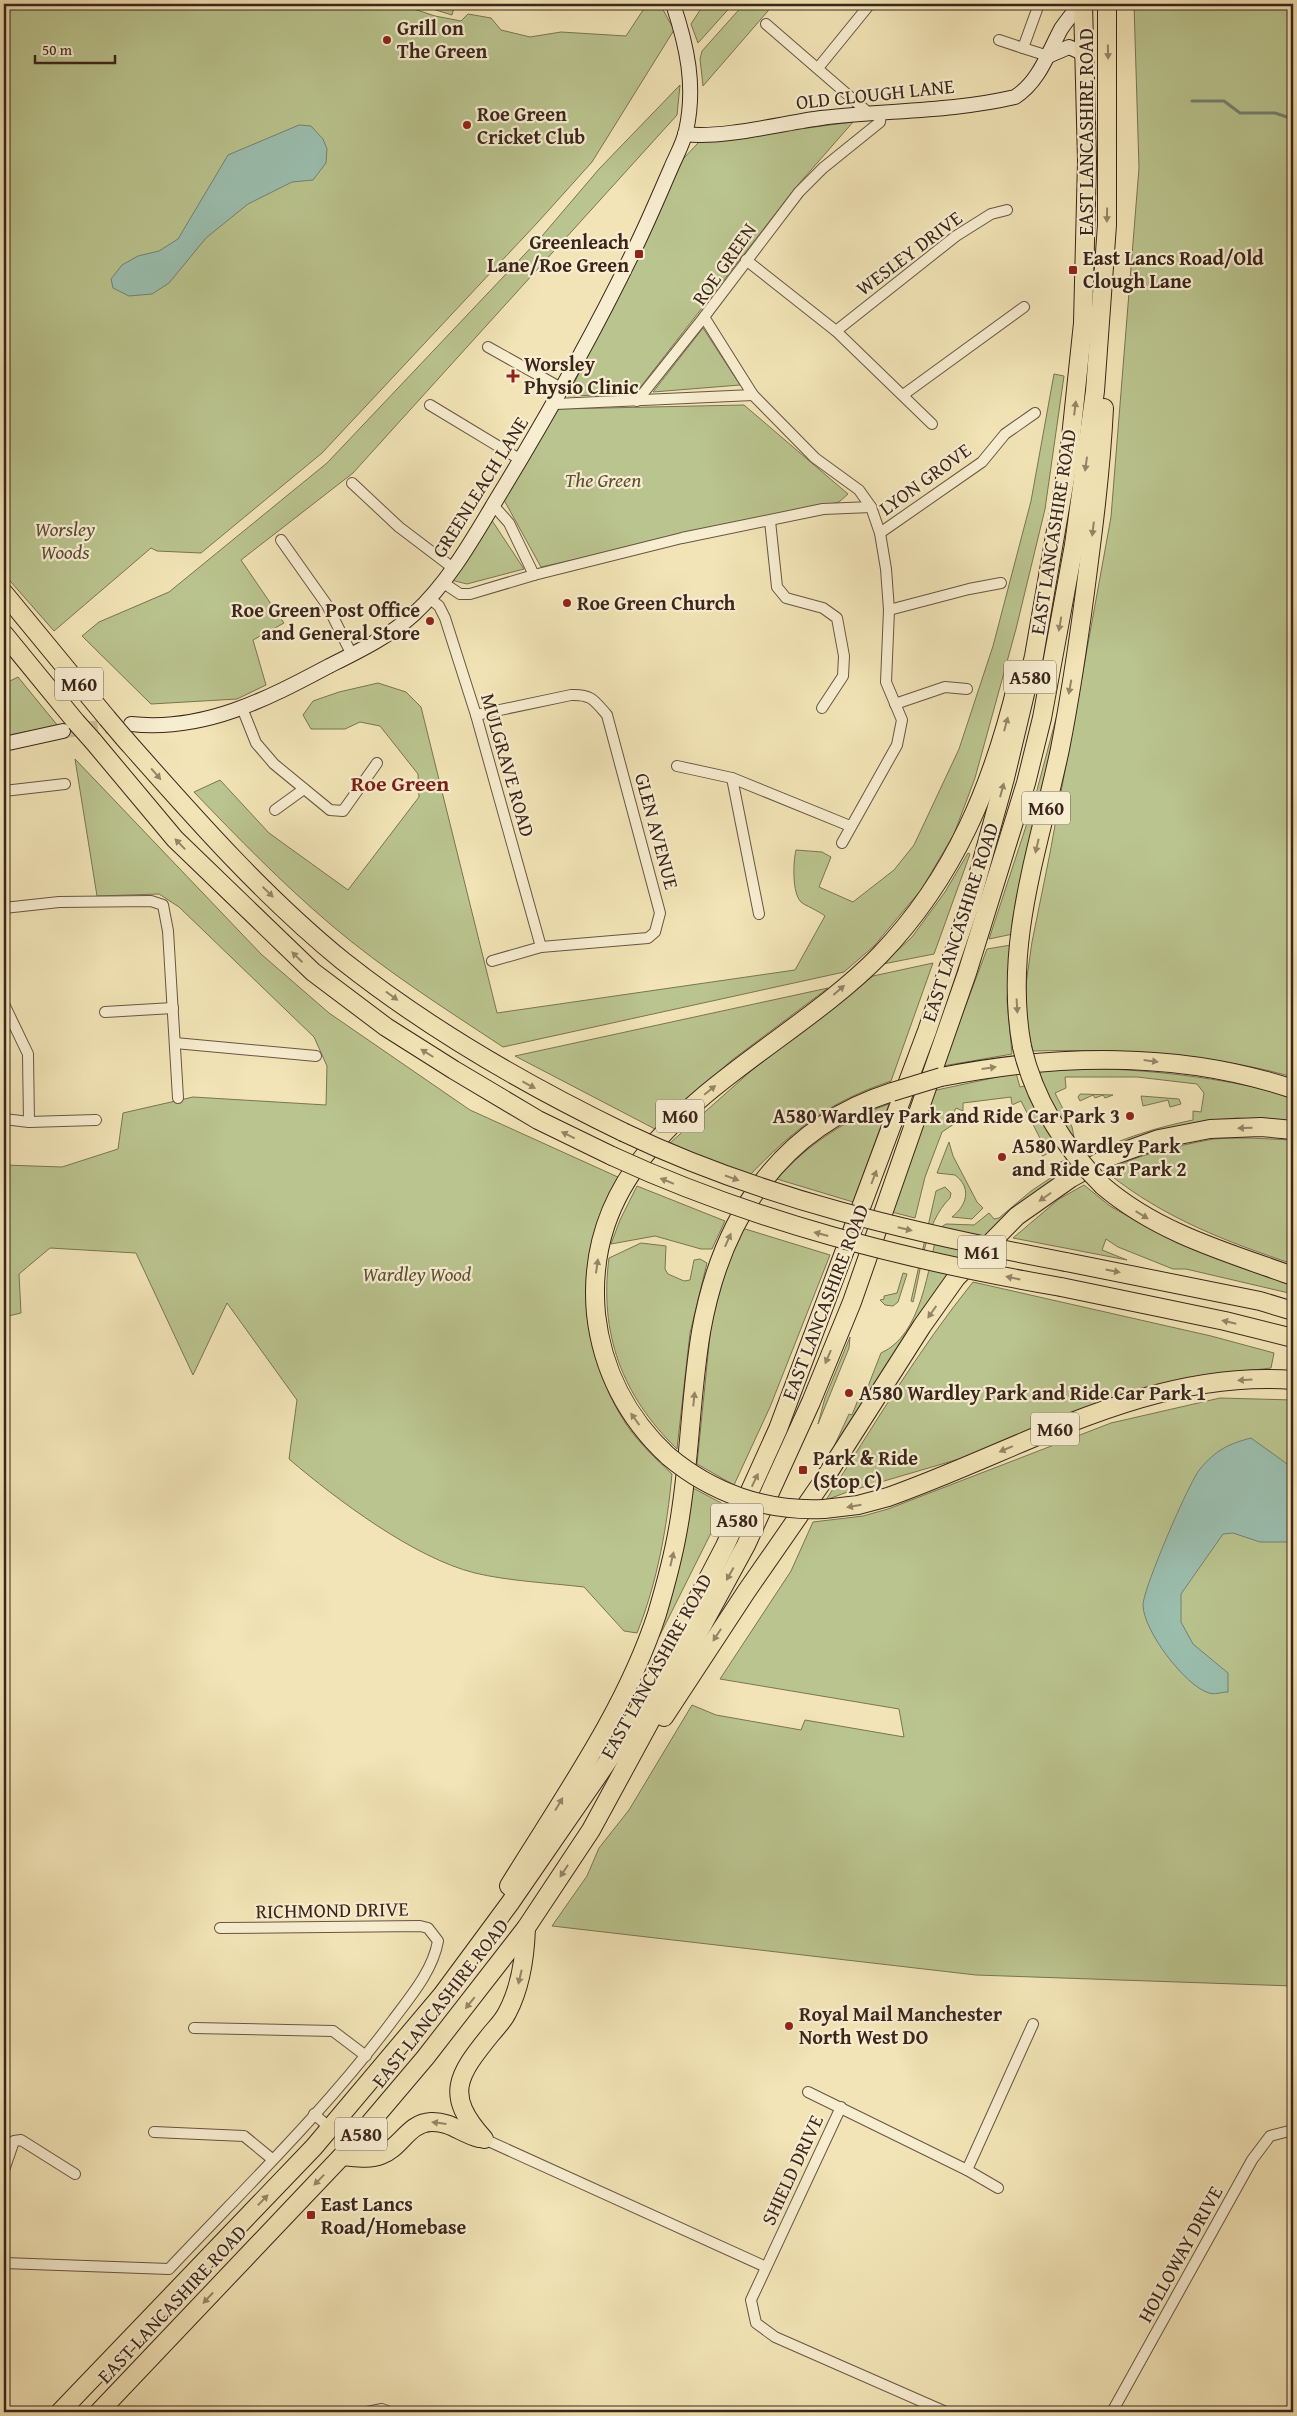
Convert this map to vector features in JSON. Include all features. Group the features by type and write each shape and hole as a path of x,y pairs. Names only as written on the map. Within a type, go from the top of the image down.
{"highway":[{"name":"EAST LANCASHIRE ROAD","path":"60,2412 330,2128 442,1995 510,1903 630,1726 724,1546 778,1429 927,1031 971,901 1022,714 1060,521 1077,390 1086,287 1087,161 1082,4"},
{"name":"EAST LANCASHIRE ROAD","path":"100,2412 342,2156 425,2058 526,1928 591,1830 746,1545 811,1402 854,1296 977,944 1026,783 1055,657 1074,544 1094,400 1101,323 1107,225 1107,4"},
{"name":"M60","path":"1101,323 1105,359 1103,429 1099,478 1088,569 1060,748 1020,930 1015,978 1022,1047 1033,1084 1050,1120 1068,1147 1103,1186 1127,1205 1162,1226 1202,1244 1293,1276"},
{"name":"M60","path":"1060,521 996,759 974,818 957,851 911,919 879,956 825,1002 696,1102 667,1128 640,1160 617,1198 606,1226 597,1268 595,1297 598,1330 606,1363 621,1398 638,1424 668,1456 704,1481 738,1497 778,1507 824,1509 858,1505 888,1497 1081,1419 1162,1392 1227,1381 1293,1380"},
{"name":"M60","path":"4,593 107,718 128,731 214,839 283,908 344,961 458,1043 521,1081 623,1132 710,1170 821,1208 957,1241 1260,1301 1293,1311"},
{"name":"M60","path":"9,641 27,663 69,727 93,741 175,839 313,972 386,1027 538,1120 612,1156 688,1189 803,1229 924,1260 1226,1321 1293,1338"},
{"name":"A580","path":"442,1995 619,1706 643,1650 659,1606 680,1522 703,1324 714,1278 731,1233 744,1208 762,1181 796,1144 838,1115 892,1092 941,1077 984,1069 1051,1062 1141,1060 1260,1078 1293,1089"},
{"name":"M61","path":"784,1537 956,1278 1017,1216 1071,1178 1108,1157 1159,1139 1210,1129 1261,1127 1293,1130"},
{"path":"746,1592 760,1515"},
{"name":"A580","path":"591,1830 784,1537"},
{"path":"484,2139 463,2112 459,2093 460,2081 465,2067 506,2016 513,2001 525,1954 526,1928"},
{"path":"342,2156 366,2158 382,2155 396,2146 414,2128 430,2122 448,2124 475,2137 484,2139"}],"street":[{"name":"GREENLEACH LANE","path":"128,731 192,722 242,708 290,687 352,654 404,623 429,598 453,568 555,404 614,293 685,134 691,92 686,46 673,4"},
{"path":"818,68 870,4"},
{"path":"1023,48 1039,4"},
{"name":"OLD CLOUGH LANE","path":"685,134 713,134 806,120 935,109 1015,97 1037,76 1062,28 1082,4"},
{"path":"766,24 875,114"},
{"path":"999,40 1048,56 1069,47 1080,52 1085,60"},
{"name":"ROE GREEN","path":"842,843 897,745 902,720 886,682 890,610 880,533 871,507 859,490 815,458 753,395 704,317 799,192 823,168 880,122 875,114"},
{"name":"WESLEY DRIVE","path":"836,331 956,236 992,214 1007,210"},
{"path":"746,260 836,331 932,424"},
{"path":"903,395 1024,307"},
{"path":"637,401 704,317"},
{"path":"488,347 563,389"},
{"path":"555,404 753,395"},
{"path":"430,404 521,460"},
{"name":"LYON GROVE","path":"880,533 982,462 1005,434 1035,414"},
{"path":"352,483 399,527 453,568"},
{"path":"493,505 509,523 534,575"},
{"path":"442,582 460,594 470,594 534,575 682,538 823,509 871,507"},
{"path":"770,521 778,587 786,598 823,608 837,618 844,656 843,676 822,708"},
{"path":"281,540 327,605 352,654"},
{"path":"890,610 969,588 1001,583"},
{"name":"MULGRAVE ROAD","path":"429,598 439,606 445,618 476,715 541,947"},
{"path":"895,704 945,687 967,689"},
{"name":"GLEN AVENUE","path":"476,715 571,695 586,694 607,715 660,913 656,932 648,938 541,947 492,961"},
{"path":"242,708 256,743 274,764 330,810 343,811 377,763"},
{"path":"4,744 69,727"},
{"path":"677,766 732,778 850,826"},
{"path":"732,778 759,914"},
{"path":"4,792 64,784"},
{"path":"275,810 304,789"},
{"path":"4,908 59,902 151,901 163,905 168,931 178,1098"},
{"path":"4,1004 28,1054 29,1122"},
{"path":"105,1012 173,1008"},
{"path":"175,1043 316,1056"},
{"path":"4,1120 29,1122 96,1120"},
{"name":"RICHMOND DRIVE","path":"220,1928 420,1926 428,1928 438,1941"},
{"name":"EAST LANCASHIRE ROAD","path":"4,2263 169,2269 366,2056 435,1958 438,1941"},
{"path":"967,2170 1033,2024"},
{"path":"194,2028 333,2031 366,2056"},
{"path":"808,2092 841,2107"},
{"name":"SHIELD DRIVE","path":"946,2412 775,2338 756,2323 751,2300 841,2107 967,2170 998,2188"},
{"path":"314,2114 330,2128"},
{"name":"HOLLOWAY DRIVE","path":"1112,2412 1252,2160 1270,2136 1293,2130"},
{"path":"154,2132 244,2136 272,2159"},
{"path":"484,2139 766,2267"},
{"path":"4,2170 14,2140 27,2143 53,2168 75,2174"},
{"path":"367,2412 382,2409 390,2412"}],"green space":[{"name":"Worsley Woods","path":"4,4 405,4 405,6 435,16 461,21 468,14 491,18 501,30 530,37 561,32 626,36 647,4 660,4 674,30 592,162 322,453 201,553 157,551 151,548 54,631 4,574"},
{"path":"416,4 455,4 452,15"},
{"path":"704,4 733,4 698,43 691,24"},
{"path":"744,4 774,4 703,86 700,59 702,51"},
{"path":"1134,4 1293,4 1293,1077 1229,1063 1164,1054 1099,1051 1033,1051 1026,1021 1026,984 1032,942 1111,517 1139,168"},
{"path":"680,85 677,115 353,473 241,560 284,623 253,640 266,685 237,699 151,704 82,636 99,622 169,592 327,463 542,236 599,169"},
{"path":"853,122 797,186 635,394 568,396 683,159 699,142"},
{"path":"703,328 740,385 653,392"},
{"path":"1054,374 1064,376 1045,509 1016,629 975,778 954,834 921,890 874,946 844,972 503,1047 393,973 330,924 260,860 194,792 220,780 269,833 348,890 419,797 418,774 380,726 360,722 345,729 311,729 303,715 313,701 339,692 378,683 406,692 421,707 497,1013 795,970 825,916 801,902 798,898 794,877 796,850 822,852 831,857 819,887 853,902 894,870 914,845 959,749 993,646 1031,501"},
{"name":"The Green","path":"744,405 848,494 839,502 541,567 504,500 557,409"},
{"path":"491,519 524,569 467,584 451,580"},
{"path":"18,677 58,726 4,736 4,684"},
{"path":"1062,696 1013,934 989,939 1033,805"},
{"name":"Wardley Wood","path":"75,759 261,954 329,1013 470,1110 620,1178 600,1219 590,1257 587,1282 591,1332 596,1356 614,1403 636,1438 672,1474 656,1575 637,1633 624,1631 584,1587 501,1578 475,1573 451,1565 402,1541 329,1492 289,1459 297,1400 227,1303 193,1375 136,1253 50,1248 19,1274 21,1313 4,1317 4,1165 62,1167 118,1149 123,1113 193,1097 326,1105 327,1066 314,1037 179,907 159,894 97,896"},
{"path":"968,853 970,854 934,954 883,964 912,937 945,892"},
{"path":"1011,945 1007,1000 1012,1054 943,1066 987,949"},
{"path":"933,963 891,1081 848,1098 813,1119 780,1145 748,1177 670,1143 751,1071 873,976"},
{"path":"828,988 732,1060 655,1129 515,1056"},
{"path":"1072,1068 1156,1072 1265,1089 1293,1096 1293,1122 1237,1118 1215,1120 1067,1172 1018,1206 985,1235 941,1290 831,1453 849,1414 852,1415 863,1387 867,1389 881,1353 895,1344 906,1332 914,1316 926,1281 938,1229 946,1224 974,1225 989,1213 994,1219 999,1218 1031,1191 1064,1169 1060,1162 1087,1153 1085,1148 1087,1147 1090,1154 1141,1134 1193,1120 1193,1111 1201,1112 1204,1093 1197,1084 1137,1077 1065,1077 1066,1088 1055,1093 1072,1127 1074,1137 1043,1156 1038,1152 1045,1148 1021,1101 1012,1105 1011,1097 963,1103 963,1111 956,1108 949,1122 954,1124 942,1132 925,1177 915,1218 888,1211 932,1091 1016,1073 1020,1087 1043,1082 1039,1071"},
{"path":"1080,1094 1113,1095 1105,1098 1103,1095 1095,1098 1093,1095 1080,1101 1078,1097"},
{"path":"1141,1096 1179,1099 1181,1104 1170,1107 1168,1100 1143,1106"},
{"path":"889,1104 853,1202 777,1179 801,1155 828,1134 858,1117"},
{"path":"1214,1139 1293,1140 1293,1264 1244,1247 1174,1216 1130,1190 1109,1174 1126,1162 1191,1143"},
{"path":"949,1142 953,1156 977,1202 983,1208 972,1219 952,1217 964,1202 966,1196 964,1185 955,1175 937,1173"},
{"path":"1084,1185 1110,1206 1145,1226 1293,1283 1293,1294 1186,1269 1173,1269 1118,1247 1106,1239 1102,1250 1127,1260 1013,1238 1059,1199"},
{"path":"637,1186 725,1221 712,1249 701,1249 655,1236 611,1244 620,1220"},
{"path":"945,1187 951,1193 950,1198 941,1208 929,1233 913,1302 911,1301 936,1191"},
{"path":"742,1228 830,1255 770,1407 734,1485 697,1464 711,1325 726,1268"},
{"path":"641,1243 666,1246 665,1269 668,1274 684,1281 690,1280 694,1260 700,1259 707,1263 690,1333 677,1449 658,1429 629,1385 619,1362 612,1337 608,1312 607,1286 609,1258"},
{"path":"903,1273 907,1274 898,1302 893,1306 885,1305 880,1300 884,1299 884,1296 897,1293"},
{"path":"973,1282 1211,1336 1274,1353 1271,1368 1195,1377 1147,1388 1056,1420 966,1457 850,1491 826,1500 933,1334"},
{"path":"850,1337 849,1348 818,1424 825,1398"},
{"path":"1220,1398 1293,1400 1293,1986 976,1975 552,1926 587,1876 599,1848 629,1810 692,1705 716,1715 801,1730 805,1720 904,1737 899,1709 720,1679 791,1571 813,1522 863,1516 888,1509 1111,1423"},
{"path":"693,1488 725,1505 659,1637 657,1636"}],"shaded area":[{"path":"299,125 311,126 323,139 327,149 326,163 313,180 292,182 248,204 206,238 169,283 152,294 129,296 113,288 111,279 122,265 138,256 159,251 178,239 228,155"},
{"path":"1251,1438 1290,1466 1293,1471 1293,1542 1260,1542 1233,1533 1223,1534 1181,1594 1181,1622 1193,1644 1228,1673 1228,1692 1211,1694 1189,1680 1167,1656 1150,1628 1143,1605 1150,1579 1167,1536 1194,1478 1211,1457 1223,1449"}],"waterway":[{"path":"1192,101 1224,101 1240,113 1275,113 1293,119"}],"tunnel":[{"path":"63,731 122,725"}],"place":[{"name":"Grill on The Green","path":"387,40"},
{"name":"Roe Green Cricket Club","path":"467,125"},
{"name":"Greenleach Lane/Roe Green","path":"639,254"},
{"name":"East Lancs Road/Old Clough Lane","path":"1073,270"},
{"name":"Worsley Physio Clinic","path":"513,376"},
{"name":"Roe Green Church","path":"567,603"},
{"name":"Roe Green Post Office and General Store","path":"430,621"},
{"name":"A580 Wardley Park and Ride Car Park 3","path":"1130,1116"},
{"name":"A580 Wardley Park and Ride Car Park 2","path":"1002,1157"},
{"name":"A580 Wardley Park and Ride Car Park 1","path":"849,1393"},
{"name":"Park & Ride (Stop C)","path":"803,1470"},
{"name":"Royal Mail Manchester North West DO","path":"789,2026"},
{"name":"East Lancs Road/Homebase","path":"311,2215"}],"district":[{"name":"Roe Green","path":"400,783"}]}
